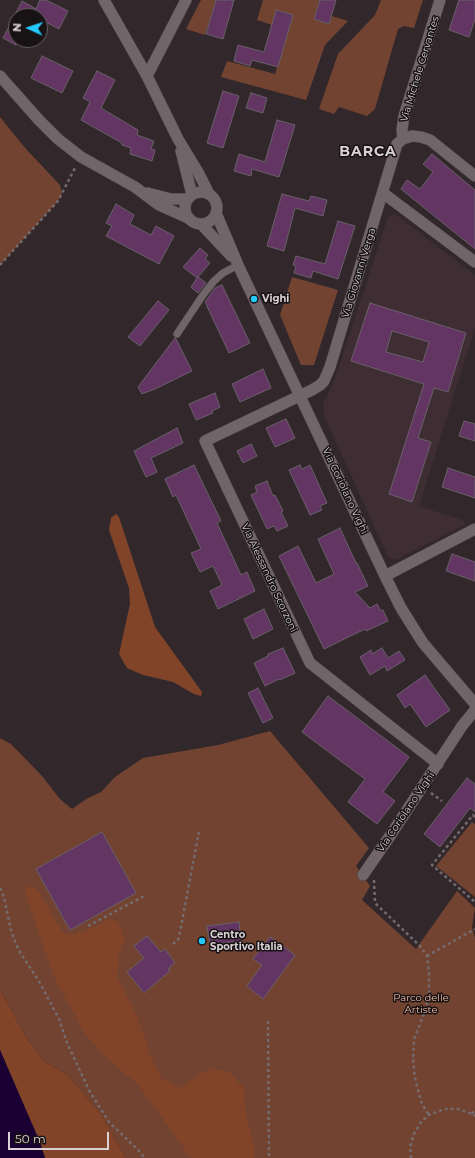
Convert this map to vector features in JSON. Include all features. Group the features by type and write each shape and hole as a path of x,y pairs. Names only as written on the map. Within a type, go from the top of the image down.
{"street":[{"path":"0,76 58,139 81,157 135,187 159,205 201,224 210,221 216,214 217,207 215,202 178,139 147,76 104,0"},
{"path":"147,76 186,0"},
{"name":"Via Michele Cervantes","path":"403,139 402,130 404,116 440,0"},
{"path":"403,139 412,136 430,140 475,176"},
{"path":"178,139 190,197 185,206 185,211 188,218"},
{"name":"Via Giovanni Verga","path":"300,396 320,385 326,377 397,144 403,139"},
{"path":"135,187 167,198 178,200 198,193 209,194"},
{"path":"383,193 475,262"},
{"name":"Via Coriolano Vighi","path":"216,214 238,265 401,608 423,643 473,698"},
{"name":"Via Coriolano Vighi","path":"201,224 221,244 238,265"},
{"name":"Via Alessandro Scorzoni","path":"300,396 205,441 310,663 438,764"},
{"path":"385,576 475,529"},
{"name":"Via Coriolano Vighi","path":"363,875 462,726 475,710"}],"lane":[{"path":"177,334 214,281 223,273 238,265"}],"path":[{"path":"0,265 58,201 81,157"},
{"path":"430,792 442,801"},
{"path":"475,817 473,815 432,865 475,902"},
{"path":"173,944 178,940 180,932 199,832"},
{"path":"374,879 375,903 420,946 427,956 429,997 414,1039 413,1059 414,1078 422,1104 429,1115"},
{"path":"0,888 4,897 11,931 18,950 40,983 59,1019 67,1043 90,1092 109,1122 139,1150 145,1158"},
{"path":"88,926 146,895"},
{"path":"427,956 475,929"},
{"path":"268,1021 269,1158"},
{"path":"411,1158 410,1147 414,1134 421,1122 429,1115 444,1109 458,1109 474,1115 475,1109"}],"shaded area":[{"path":"395,214 475,275 475,328 419,506 465,521 464,525 397,559 392,559 388,556 324,416 323,403 338,370 388,217"},
{"path":"116,514 119,517 155,627 202,692 201,696 194,694 173,682 143,675 127,668 119,654 130,604 129,588 109,530 111,518"},
{"path":"32,886 38,891 64,934 77,934 111,919 118,921 125,939 119,954 117,976 136,1014 147,1042 148,1050 161,1078 180,1088 200,1074 214,1068 230,1073 244,1088 246,1115 254,1144 254,1158 191,1158 139,1086 102,1053 84,1032 55,979 26,897 25,888"},
{"path":"0,989 26,1037 44,1061 69,1076 101,1114 126,1158 45,1158 0,1050"},
{"path":"0,1050 40,1142 45,1158 0,1158"}],"green space":[{"path":"201,0 216,0 205,35 186,29"},
{"path":"263,0 320,0 314,19 329,24 332,16 348,21 325,45 306,100 221,77 227,61 275,74 293,15 277,10 272,25 257,20"},
{"path":"381,0 423,0 414,28 404,26 398,29 375,109 367,116 339,107 334,114 319,109 338,54 375,15"},
{"path":"0,117 26,149 60,185 62,194 58,201 0,265"},
{"path":"292,277 338,290 314,365 301,365 280,315"},
{"name":"Centro Sportivo Italia","path":"270,731 369,848 356,866 370,886 362,900 416,949 457,891 475,908 472,927 475,938 475,1158 126,1158 101,1114 69,1076 44,1061 26,1037 0,989 0,738 11,744 42,776 60,799 72,809 88,798 101,792 115,777 143,758 218,745"},
{"path":"472,822 475,824 475,897 436,866"}],"building":[{"path":"40,0 46,0 68,11 59,29 48,23 48,8 36,8"},
{"path":"216,0 234,0 223,39 206,34"},
{"path":"320,0 336,0 329,24 314,19"},
{"path":"459,0 475,0 475,19 469,37 449,30"},
{"path":"22,1 34,8 18,8"},
{"path":"276,10 293,15 278,67 252,60 250,66 234,61 238,45 264,52"},
{"path":"8,28 8,41 3,38"},
{"path":"42,56 73,71 62,93 31,78"},
{"path":"97,71 115,80 101,108 138,130 137,135 154,141 151,149 155,150 152,161 130,154 131,148 122,145 122,143 81,120 90,102 83,98"},
{"path":"223,91 239,96 223,148 207,143"},
{"path":"251,93 267,98 263,113 246,108"},
{"path":"277,120 295,125 279,177 252,169 251,176 234,171 239,154 265,162"},
{"path":"432,154 475,190 475,249 401,189 407,180 420,189 433,172 423,164"},
{"path":"282,194 309,201 311,196 327,200 323,216 295,208 284,251 267,246"},
{"path":"116,204 134,215 130,224 151,235 156,226 174,236 159,264 106,236 112,226 106,223"},
{"path":"338,221 355,226 338,279 313,271 311,278 294,273 296,266 293,265 296,256 325,264"},
{"path":"200,248 208,255 205,259 210,263 197,278 183,267"},
{"path":"198,277 206,283 198,293 191,287"},
{"path":"222,285 250,343 229,353 205,302 215,288"},
{"path":"158,301 169,310 140,346 128,337"},
{"path":"370,303 466,333 448,392 434,388 418,438 431,442 412,502 389,494 424,384 351,361","holes":["392,331 429,342 423,362 386,352"]},
{"path":"175,338 192,371 142,394 138,387"},
{"path":"263,369 271,388 240,402 232,384"},
{"path":"215,393 220,407 212,411 213,413 196,420 189,404"},
{"path":"286,419 295,438 275,447 266,428"},
{"path":"464,421 475,424 475,441 459,436"},
{"path":"177,428 183,443 151,458 157,472 146,477 134,451"},
{"path":"251,444 257,456 243,463 237,451"},
{"path":"194,465 221,521 217,523 241,575 247,572 255,591 218,609 210,591 222,585 213,566 200,572 191,553 201,549 176,495 173,497 165,479"},
{"path":"300,465 302,469 310,465 327,503 320,506 322,510 310,515 289,470"},
{"path":"448,468 475,477 475,498 442,487"},
{"path":"267,481 273,496 275,495 283,511 281,512 288,526 277,531 274,526 267,529 251,495 257,492 255,486"},
{"path":"340,528 368,586 355,592 370,608 377,604 381,611 383,610 388,621 366,631 365,629 324,649 279,556 298,546 316,583 334,574 318,539"},
{"path":"452,554 475,562 475,581 446,571"},
{"path":"264,609 273,629 253,639 244,619"},
{"path":"283,648 295,673 265,686 254,663 268,656 268,654"},
{"path":"382,648 388,658 399,651 405,660 387,671 385,666 370,675 360,657 371,650 372,654"},
{"path":"425,675 450,710 426,727 410,704 405,708 397,695"},
{"path":"258,688 273,718 263,723 248,693"},
{"path":"328,696 409,757 383,792 395,801 377,824 348,802 365,779 302,732"},
{"path":"467,778 475,784 475,812 470,808 440,847 424,834"},
{"path":"102,832 136,893 70,930 36,869"},
{"path":"239,922 241,941 210,945 207,926"},
{"path":"147,936 161,952 165,949 175,963 168,969 170,971 144,993 127,972 144,958 134,946"},
{"path":"270,937 295,955 263,999 247,986 262,965 253,959"}],"place":[{"name":"Vighi","path":"254,299"},
{"name":"Centro Sportivo Italia","path":"202,941"}],"district":[{"name":"BARCA","path":"368,152"}],"park label":[{"name":"Parco delle Artiste","path":"421,1004"}]}
